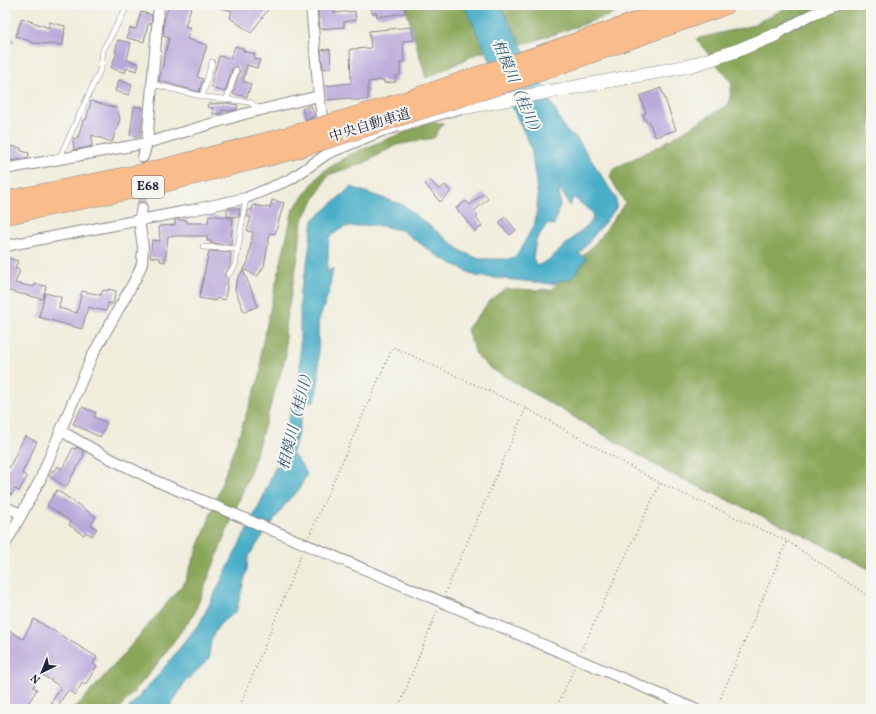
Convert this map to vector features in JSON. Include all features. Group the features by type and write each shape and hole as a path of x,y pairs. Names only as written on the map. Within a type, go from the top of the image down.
{"highway":[{"name":"中央自動車道","path":"5,215 158,184 287,144 516,79 681,11 725,5"},
{"name":"中央自動車道","path":"5,201 287,144"}],"street":[{"path":"143,157 147,143 160,5"},
{"path":"311,5 318,96 327,154"},
{"path":"5,246 246,198 291,179 327,154 382,131 462,108 689,66 736,51 775,35 810,15 836,5"},
{"path":"5,168 147,143 260,110 318,96"},
{"path":"5,545 40,480 92,356 136,278 142,264 144,247 139,220 142,208"},
{"path":"61,431 107,457 149,478 696,709"},
{"path":"5,507 22,514"}],"lane":[{"path":"59,159 101,68 103,50 128,5"},
{"path":"202,97 212,62"},
{"path":"227,99 236,70"},
{"path":"152,84 202,97 250,102 260,110"},
{"path":"228,274 235,266 246,198"},
{"path":"203,247 238,249"}],"path":[{"path":"239,709 305,545 393,347 526,408 660,483 787,542 871,598"},
{"path":"398,709 441,602 526,408"},
{"path":"556,709 660,483"},
{"path":"716,709 787,542"}],"green space":[{"path":"405,5 640,5 534,41 479,53 426,78"},
{"path":"792,5 871,5 871,570 793,530 667,472 487,366 475,353 467,329 490,301 505,289 551,290 600,238 625,203 610,177 613,169 661,145 729,104 732,83 696,39 750,26"},
{"path":"430,122 443,123 434,138 396,145 364,163 328,175 302,221 298,257 285,326 286,355 250,473 194,614 154,668 119,709 71,709 81,702 116,663 184,583 204,533 261,373 261,350 293,209 322,172 353,153"}],"water":[{"name":"相模川（桂川）","path":"464,5 500,5 566,131 577,138 616,198 616,208 579,254 587,258 572,278 552,284 476,276 439,257 401,230 376,225 344,227 329,237 327,272 333,268 329,292 318,323 319,378 315,401 306,402 292,454 307,474 298,491 289,499 248,557 247,570 236,612 223,621 215,631 212,637 209,659 185,682 169,709 128,709 159,674 201,621 262,499 279,458 300,375 300,290 306,270 313,220 351,187 403,205 463,252 479,259 512,259 519,252 535,223 538,198 531,147","holes":["559,186 570,207 573,197 593,213 592,221 550,259 537,266 533,258 536,240 547,224 554,225 560,204"]}],"building":[{"path":"169,5 192,5 185,26 191,28 187,39 207,45 197,77 203,79 199,92 159,81 169,38 163,36 164,19"},
{"path":"219,5 242,5 248,10 250,5 270,7 251,33 230,18 232,11 218,7"},
{"path":"318,5 333,5 334,13 355,11 356,20 344,22 344,27 320,29"},
{"path":"405,5 406,13 377,17 376,13 372,13 371,6"},
{"path":"141,12 152,15 151,24 148,24 144,42 127,38 130,28 136,29"},
{"path":"22,18 49,28 49,22 65,26 63,45 34,43 16,36"},
{"path":"412,27 414,40 403,41 404,62 400,62 400,76 395,76 396,82 384,83 384,80 368,82 368,100 351,100 351,98 326,100 325,86 351,83 350,49 371,48 369,31"},
{"path":"118,40 131,43 127,60 139,64 137,71 127,68 125,73 111,68 117,52 115,52"},
{"path":"235,46 244,49 243,51 255,54 254,59 260,60 257,68 247,65 243,81 251,84 247,97 233,94 240,71 237,66 232,69 225,92 212,88 212,80 219,56 231,58"},
{"path":"330,49 331,68 323,69 321,50"},
{"path":"119,80 132,85 129,95 115,91"},
{"path":"661,88 676,130 655,137 649,121 646,122 643,114 646,113 640,96"},
{"path":"91,101 117,108 120,119 112,142 92,135 92,146 74,150 73,138 78,138 83,120 86,120"},
{"path":"226,103 238,105 237,109 230,111 222,110 222,113 213,114 213,108 207,107 208,104"},
{"path":"311,105 315,116 306,120 302,109"},
{"path":"134,107 143,107 140,137 130,135"},
{"path":"5,145 21,148 21,151 29,153 28,158 10,161 5,160"},
{"path":"430,180 439,190 445,185 451,192 440,202 425,184"},
{"path":"484,193 488,199 474,211 478,216 476,218 482,226 475,231 456,208 466,201 470,205"},
{"path":"272,200 284,203 275,234 270,233 264,266 257,277 244,269 249,260 253,232 247,231 251,217 247,217 248,210 252,210 253,205 270,208"},
{"path":"227,209 240,209 239,217 227,216"},
{"path":"209,215 233,218 231,245 211,243 211,241 207,241 207,236 168,236 165,262 160,261 160,258 150,257 152,240 160,241 159,226 175,225 175,220 187,220 187,223 208,223"},
{"path":"505,217 516,230 510,235 499,223"},
{"path":"209,251 231,253 230,266 224,275 228,279 225,300 216,298 216,301 199,298"},
{"path":"5,257 18,261 15,268 20,270 15,283 34,287 35,284 46,286 43,299 5,290"},
{"path":"243,270 258,306 244,312 235,289 237,280"},
{"path":"108,289 116,291 113,304 108,303 106,311 88,307 82,329 39,317 45,293 61,297 59,308 77,313 82,291 101,295 103,290 108,291"},
{"path":"82,407 96,413 94,417 107,423 100,437 73,424"},
{"path":"25,436 37,442 22,473 27,477 19,491 15,489 11,495 5,492 5,466 9,468"},
{"path":"77,447 84,451 84,455 66,487 49,476 58,466 62,469 73,448 76,449"},
{"path":"57,490 96,517 91,525 97,529 92,536 86,532 84,535 69,525 71,522 47,505"},
{"path":"34,619 97,657 93,664 97,666 85,685 82,683 75,695 68,690 57,707 51,703 61,687 41,674 33,687 37,689 25,709 5,709 5,628 23,639"}],"waterway":[{"path":"5,39 13,41"}],"tunnel":[{"path":"142,184 142,208"}]}
